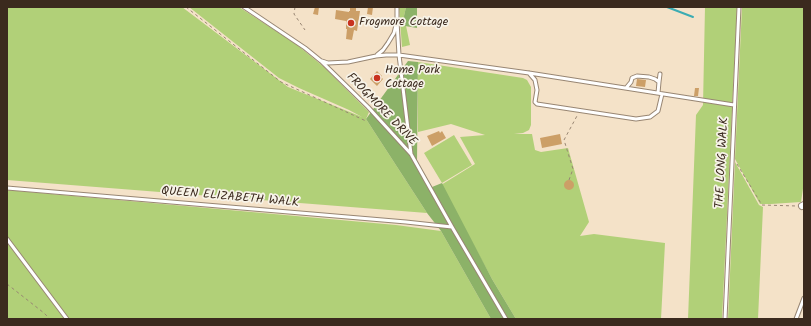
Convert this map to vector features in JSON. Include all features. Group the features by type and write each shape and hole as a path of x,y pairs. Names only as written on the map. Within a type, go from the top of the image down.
{"lane":[{"name":"FROGMORE DRIVE","path":"244,7 299,44 321,61 368,107 411,154 506,319"},
{"path":"397,7 399,55 411,154"},
{"name":"THE LONG WALK","path":"725,319 739,7"},
{"path":"376,56 388,43 394,33 397,22"},
{"path":"321,61 328,63 348,62 376,56 399,55 529,73 734,105"},
{"path":"529,73 535,80 537,90 536,103 636,119 650,117 658,110 660,74"},
{"path":"626,88 631,82 632,78 637,76 654,79 659,82"},
{"name":"QUEEN ELIZABETH WALK","path":"7,188 398,221 452,227"},
{"path":"7,239 67,319"},
{"path":"796,319 804,298"}],"path":[{"path":"186,7 281,82 366,121"},
{"path":"295,7 294,14 305,30"},
{"path":"569,180 573,169 564,140 580,110"},
{"path":"732,155 762,205 803,206"},
{"path":"7,284 44,312 50,319"}],"green space":[{"path":"7,7 182,7 288,87 362,117 279,78 189,7 239,7 296,44 324,67 369,112 366,119 427,213 7,180"},
{"path":"399,7 406,7 404,16 410,45 402,47"},
{"path":"406,7 417,7 417,28 405,26 404,16"},
{"path":"705,7 737,7 722,319 688,319 696,115 703,105"},
{"path":"742,7 804,7 804,182 801,202 760,204 735,159"},
{"path":"408,61 418,62 417,162 432,187 442,183 492,279 516,319 491,319 441,231 427,213 366,119"},
{"path":"418,62 523,78 527,80 531,87 531,125 529,130 523,133 514,134 532,134 535,150 541,152 568,148 589,222 580,236 594,234 665,243 661,319 516,319 492,279 441,185 475,164 460,137 485,135 451,124 418,132"},
{"path":"454,135 472,165 442,183 424,153"},
{"path":"735,162 759,205 763,207 758,319 728,319"},
{"path":"7,190 396,225 441,231 491,319 7,319"}],"building":[{"path":"315,7 319,7 318,15 313,14"},
{"name":"Frogmore Cottage","path":"350,7 356,7 356,11 360,11 357,31 354,30 352,40 346,39 346,21 335,19 336,10 349,12"},
{"path":"368,7 373,7 372,15 367,14"},
{"name":"Home Park Cottage","path":"377,71 383,79 377,86 370,79"},
{"path":"637,79 646,80 645,87 636,86"},
{"path":"695,88 699,88 698,96 694,96"},
{"path":"439,131 440,133 442,131 446,138 432,146 427,136"},
{"path":"560,134 562,144 542,148 540,138"},
{"path":"567,180 571,180 573,181 573,189 567,190 564,187 564,183"}],"waterway":[{"path":"667,7 693,17"}],"place":[{"name":"Frogmore Cottage","path":"351,23"},
{"name":"Home Park Cottage","path":"377,78"}]}
